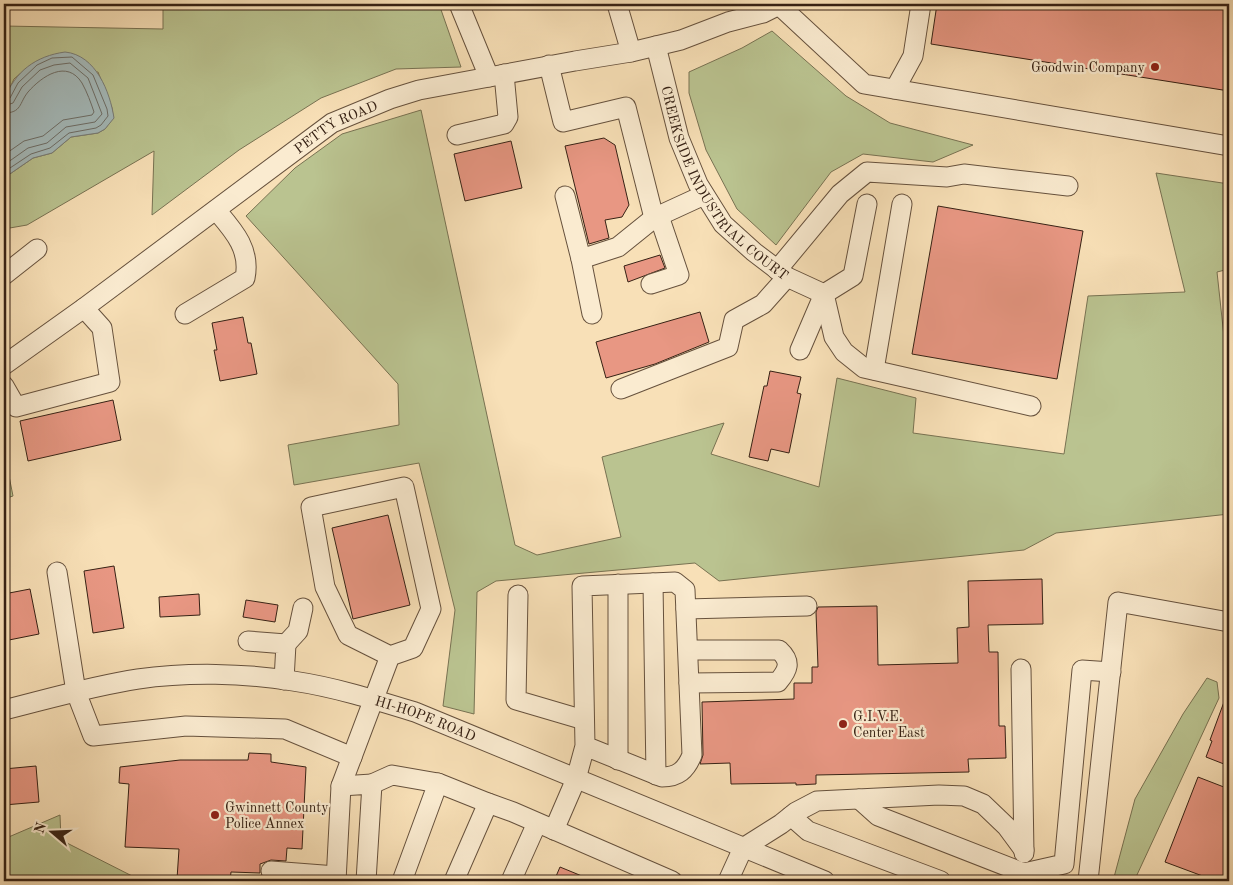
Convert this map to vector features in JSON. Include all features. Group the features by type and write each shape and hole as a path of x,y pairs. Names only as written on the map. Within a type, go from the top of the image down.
{"street":[{"path":"457,135 504,124 508,117 496,75 459,4"},
{"path":"617,4 631,52"},
{"name":"PETTY ROAD","path":"728,22 750,4"},
{"path":"780,4 864,84 1229,146"},
{"name":"PETTY ROAD","path":"4,365 84,308 332,123 390,99 419,90 631,52 681,40 728,22 763,13 780,4"},
{"path":"895,89 913,56 921,4"},
{"name":"CREEKSIDE INDUSTRIAL COURT","path":"656,46 679,138 698,184 724,224 754,252 782,273 824,294"},
{"path":"549,66 563,122 626,107 656,217 679,275 651,284"},
{"path":"621,389 728,347 734,320 763,304 782,273 840,194 867,172 947,177 964,174 1068,186"},
{"path":"581,259 618,247 656,217 704,194"},
{"path":"564,196 581,259 592,314"},
{"path":"800,350 824,294 853,276 867,204"},
{"path":"874,370 902,204"},
{"path":"185,314 245,278 247,268 246,254 237,235 216,210"},
{"path":"4,275 38,249"},
{"path":"824,294 834,337 844,352 864,368 1031,406"},
{"path":"4,386 16,407 110,382 102,328 84,308"},
{"path":"404,487 431,609 413,648 390,656 348,635 325,587 311,507 404,487"},
{"path":"57,572 76,692 93,736 186,726 285,729 352,757"},
{"path":"511,881 576,779 585,746 582,586 675,582 680,584 685,590 688,650 692,755 688,765 673,777 662,777 585,746"},
{"path":"653,583 656,774"},
{"path":"618,584 618,760"},
{"path":"518,595 516,700 584,720"},
{"path":"1088,881 1118,602 1229,622"},
{"path":"686,609 807,606"},
{"path":"284,680 286,644 298,632 303,608"},
{"path":"248,640 286,644"},
{"path":"688,650 779,650 784,655 788,664 778,682 689,683"},
{"path":"271,871 336,879 340,786 390,656"},
{"path":"1021,669 1024,877"},
{"path":"859,799 878,816 1024,877 1064,864 1082,670 1110,672"},
{"name":"HI-HOPE ROAD","path":"4,710 139,679 180,676 257,676 284,680 374,700 415,712 826,881"},
{"path":"340,786 372,784 392,775 438,783 546,826 672,881"},
{"path":"402,881 438,783"},
{"path":"366,881 372,784"},
{"path":"728,881 743,848 817,801 938,795 964,796 983,804 1007,827 1024,850"},
{"path":"454,881 488,803"},
{"path":"791,816 808,831 941,881"}],"green space":[{"path":"163,4 439,4 461,67 396,69 321,98 239,150 152,215 154,151 27,225 4,229 4,178 33,158 52,153 71,137 98,133 105,129 113,118 112,108 98,72 22,72 14,79 4,100 4,26 163,29"},
{"path":"772,31 846,96 890,123 973,145 933,162 863,154 831,172 776,245 737,209 706,150 689,93 689,72 742,48"},
{"path":"421,110 515,545 537,555 621,537 602,457 724,423 711,454 819,487 837,378 916,398 913,433 1064,454 1088,296 1185,292 1156,173 1229,184 1229,269 1217,272 1229,383 1229,514 1056,533 1024,550 719,581 695,563 496,581 477,592 474,714 443,706 455,610 419,463 294,485 288,445 399,425 398,384 246,216 295,168 342,134"},
{"path":"4,451 13,496 4,499"},
{"path":"1207,678 1217,682 1219,698 1136,877 1132,881 1113,881 1135,799 1183,714"},
{"path":"60,815 61,840 142,881 11,881 4,866 4,839"}],"water":[{"path":"65,52 85,60 100,76 109,97 114,118 105,129 98,133 71,137 52,153 33,158 4,178 4,100 20,73 36,61"}],"building":[{"name":"Goodwin Company","path":"937,4 1229,4 1229,91 931,44"},
{"path":"604,138 615,145 629,205 622,217 605,220 609,238 589,244 565,146"},
{"path":"511,141 522,188 465,201 454,154"},
{"path":"938,206 1083,231 1057,379 912,354"},
{"path":"660,255 665,268 628,282 624,266"},
{"path":"700,312 709,342 655,364 606,378 596,342"},
{"path":"243,317 248,343 251,343 257,374 220,381 214,350 217,350 212,323"},
{"path":"770,371 801,377 797,393 801,394 789,453 771,449 768,461 749,457 764,386 767,386"},
{"path":"113,400 121,440 28,461 20,421"},
{"path":"388,515 410,605 353,619 332,528"},
{"path":"114,566 124,628 93,633 84,571"},
{"path":"1042,579 1043,624 988,625 989,652 998,652 999,726 1005,726 1006,758 968,759 969,772 816,775 816,784 796,785 796,783 731,784 730,763 700,764 703,755 702,702 794,699 794,683 812,683 812,667 818,667 816,612 818,607 877,606 878,665 958,663 957,628 969,627 968,581"},
{"path":"30,589 39,634 4,641 4,594"},
{"path":"199,594 200,615 160,617 159,597"},
{"path":"246,600 278,605 275,622 243,617"},
{"path":"1228,691 1229,766 1206,757 1212,741 1210,740"},
{"name":"Gwinnett County Police Annex","path":"249,753 271,754 271,762 306,767 302,849 287,848 286,861 271,860 260,864 260,873 231,872 230,881 177,879 179,849 125,847 129,784 119,783 120,767 180,760 248,760"},
{"path":"36,766 39,802 4,805 4,769"},
{"path":"1198,777 1229,789 1229,881 1216,881 1165,862"},
{"path":"560,867 594,881 554,881"}],"place":[{"name":"Goodwin Company","path":"1155,67"},
{"name":"G.I.V.E. Center East","path":"843,724"},
{"name":"Gwinnett County Police Annex","path":"215,815"}]}
